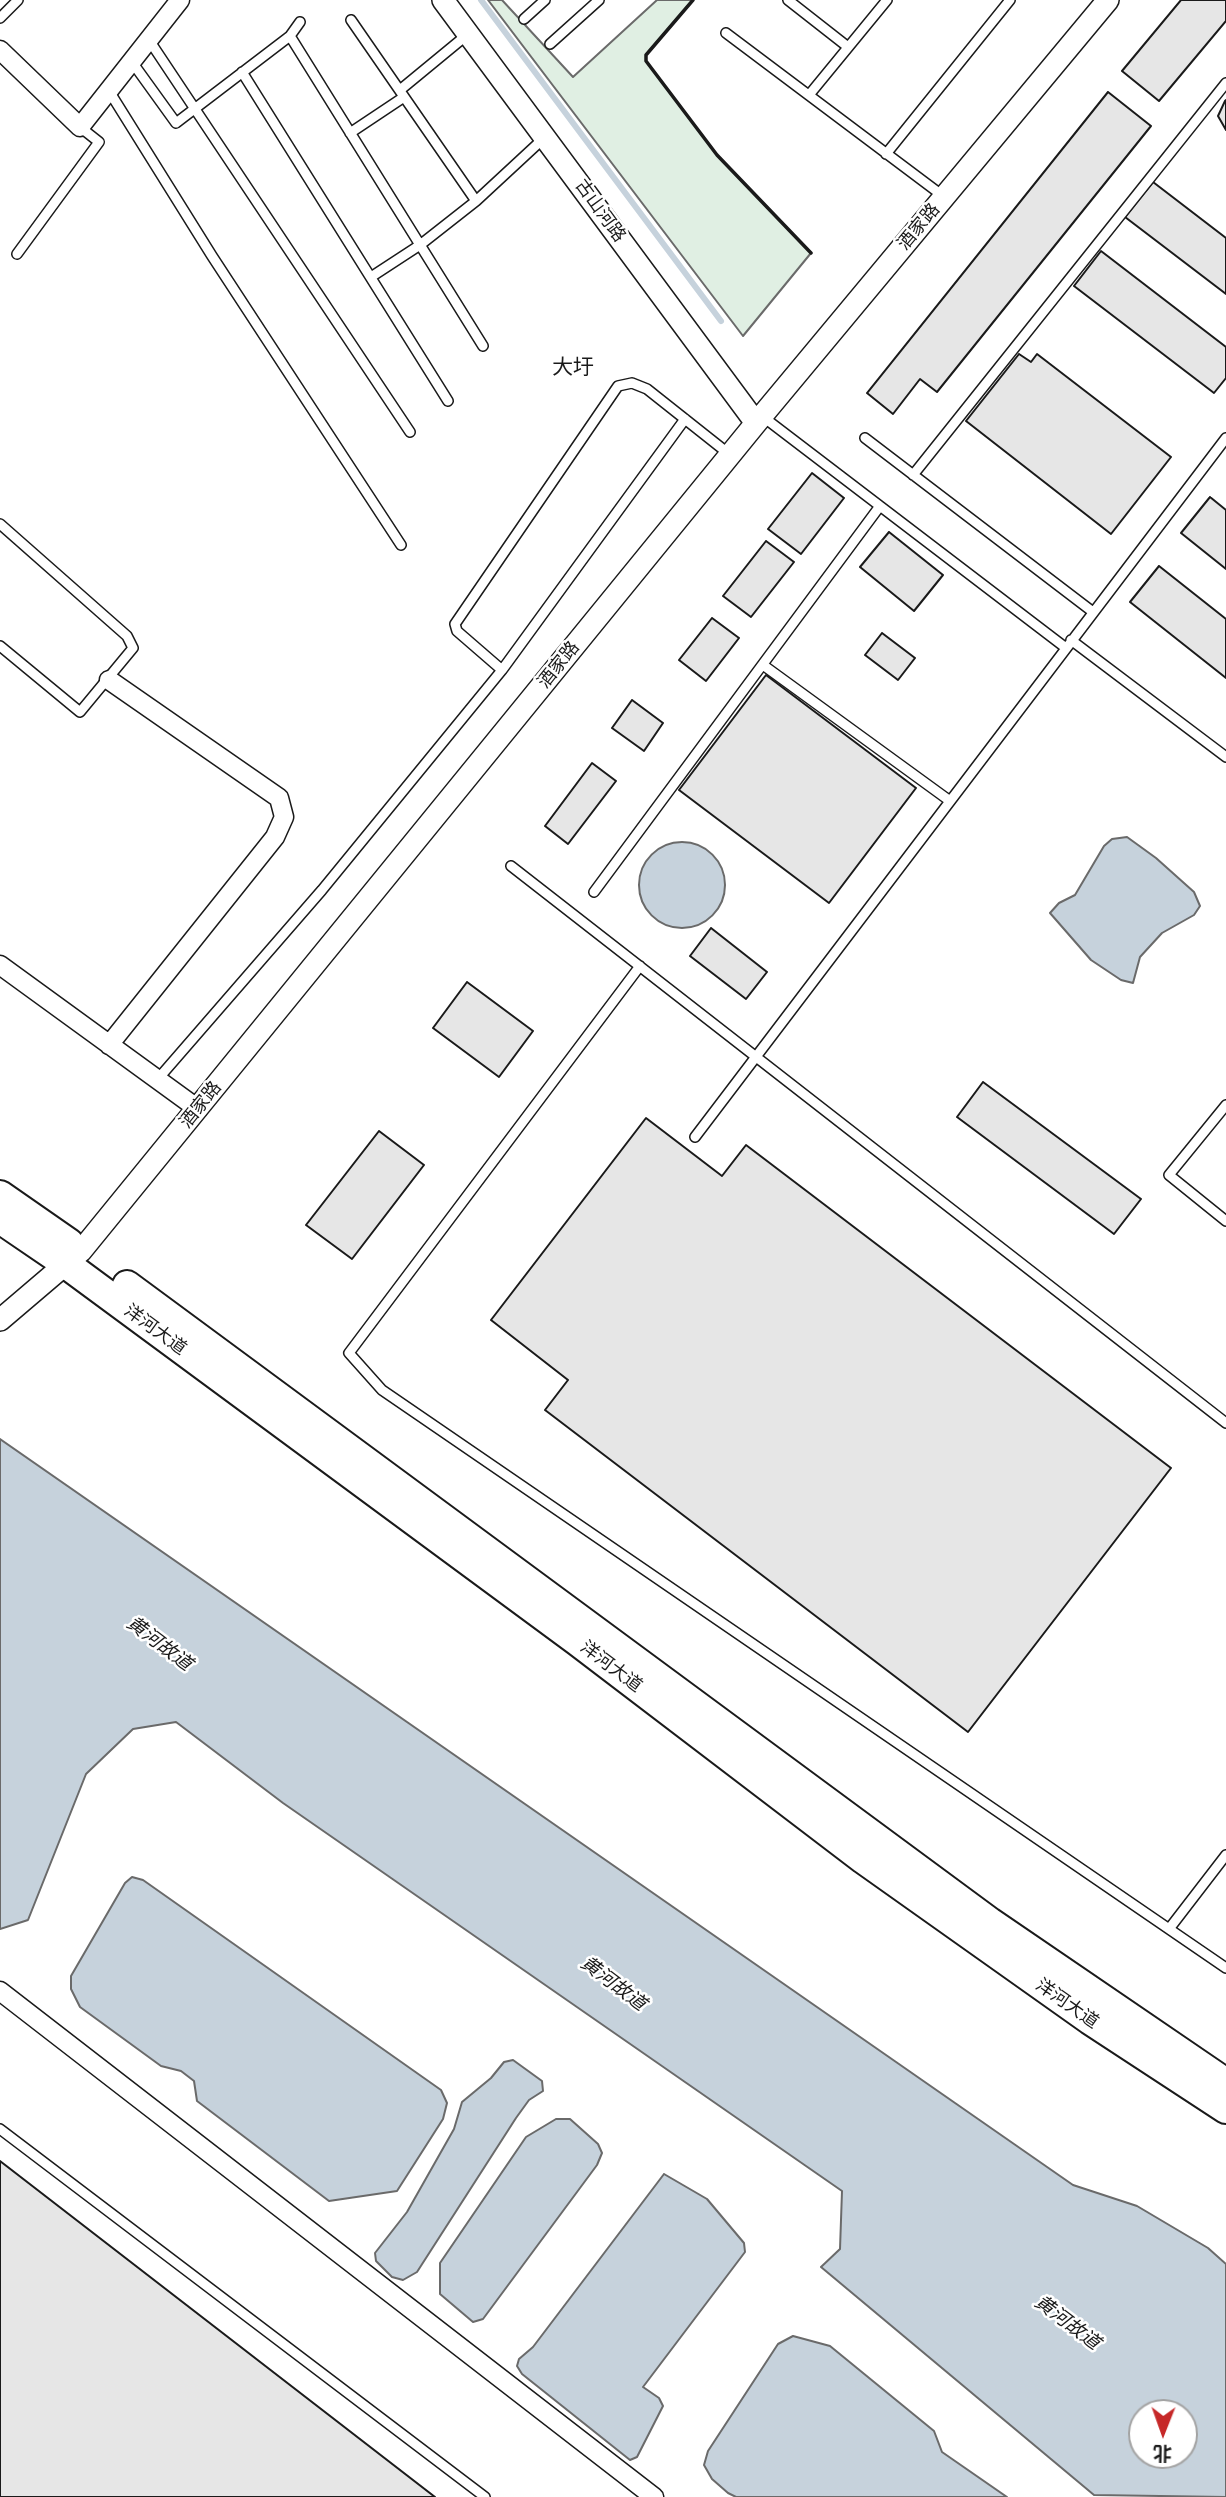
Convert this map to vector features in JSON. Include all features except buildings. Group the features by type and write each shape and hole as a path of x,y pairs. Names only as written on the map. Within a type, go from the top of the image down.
{"main road":[{"name":"洋河大道","path":"0,1195 74,1258 863,1859 1090,2020 1226,2109"},
{"name":"洋河大道","path":"0,1219 74,1258 990,1922 1226,2083"}],"street":[{"path":"0,50 80,127 180,0"},
{"name":"古山河路","path":"443,0 759,420"},
{"name":"酒家路","path":"0,1320 74,1258 759,420 1108,0"},
{"path":"109,680 279,798 284,817 275,837 110,1045"},
{"path":"0,965 198,1109"},
{"path":"0,1991 654,2497"}],"lane":[{"path":"0,18 18,0"},
{"path":"524,19 545,0"},
{"path":"550,44 599,0"},
{"path":"789,0 848,47"},
{"path":"809,95 887,0"},
{"path":"886,154 1010,0"},
{"path":"351,20 476,201"},
{"path":"132,62 176,123 289,36 300,22"},
{"path":"726,33 944,197"},
{"path":"351,134 468,34"},
{"path":"289,36 483,346"},
{"path":"149,40 410,432"},
{"path":"242,72 448,401"},
{"path":"913,475 1226,83"},
{"path":"109,91 212,256 401,545"},
{"path":"17,254 99,142 80,127"},
{"path":"371,277 420,245 476,201 545,137"},
{"path":"502,670 457,631 455,624 618,386 632,383 647,389 731,455"},
{"path":"158,1080 322,890 502,670 685,419"},
{"path":"759,420 1226,757"},
{"path":"865,438 1093,612"},
{"path":"695,1137 1226,438"},
{"path":"594,892 880,506"},
{"path":"0,524 127,636 133,648 80,712 0,646"},
{"path":"763,664 950,801"},
{"path":"511,866 1226,1423"},
{"path":"640,966 349,1353 382,1390 1226,1968"},
{"path":"1226,1105 1169,1175 1226,1221"},
{"path":"1169,1929 1226,1855"},
{"path":"0,2129 485,2497"}],"green space":[{"path":"488,0 502,0 573,77 657,0 693,0 646,55 646,61 717,155 811,253 743,336"}],"water":[{"path":"1127,837 1156,858 1194,892 1200,906 1194,915 1162,933 1140,957 1133,983 1121,980 1091,960 1050,913 1059,903 1075,895 1104,846 1112,839"},
{"path":"682,842 698,846 712,855 721,869 725,885 721,901 712,915 698,924 682,928 666,924 652,915 643,901 639,885 643,869 652,855 666,846"},
{"name":"黄河故道","path":"0,1439 1073,2185 1137,2206 1208,2248 1226,2264 1226,2497 1094,2495 821,2267 840,2249 842,2191 283,1803 176,1722 133,1729 86,1774 28,1920 0,1929"},
{"path":"132,1877 143,1880 441,2090 447,2103 443,2119 397,2191 329,2201 197,2101 194,2081 181,2071 161,2066 80,2007 71,1989 71,1976 125,1883"},
{"path":"513,2060 542,2081 543,2091 529,2100 516,2118 417,2272 403,2280 392,2277 376,2261 375,2253 407,2212 454,2129 462,2102 491,2078 504,2062"},
{"path":"556,2119 570,2119 598,2144 602,2153 597,2165 483,2319 473,2322 440,2294 440,2263 526,2137"},
{"path":"664,2174 707,2199 744,2243 745,2252 643,2387 659,2398 663,2406 637,2457 630,2460 522,2374 517,2366 519,2359 533,2347"},
{"path":"793,2336 830,2346 934,2431 942,2452 1007,2497 736,2497 728,2493 712,2479 704,2465 708,2451 778,2344"}],"waterway":[{"path":"481,0 721,321"}],"wall":[{"path":"693,0 646,55 646,61 717,155 811,253"}],"district":[{"name":"大圩","path":"573,368"}]}
